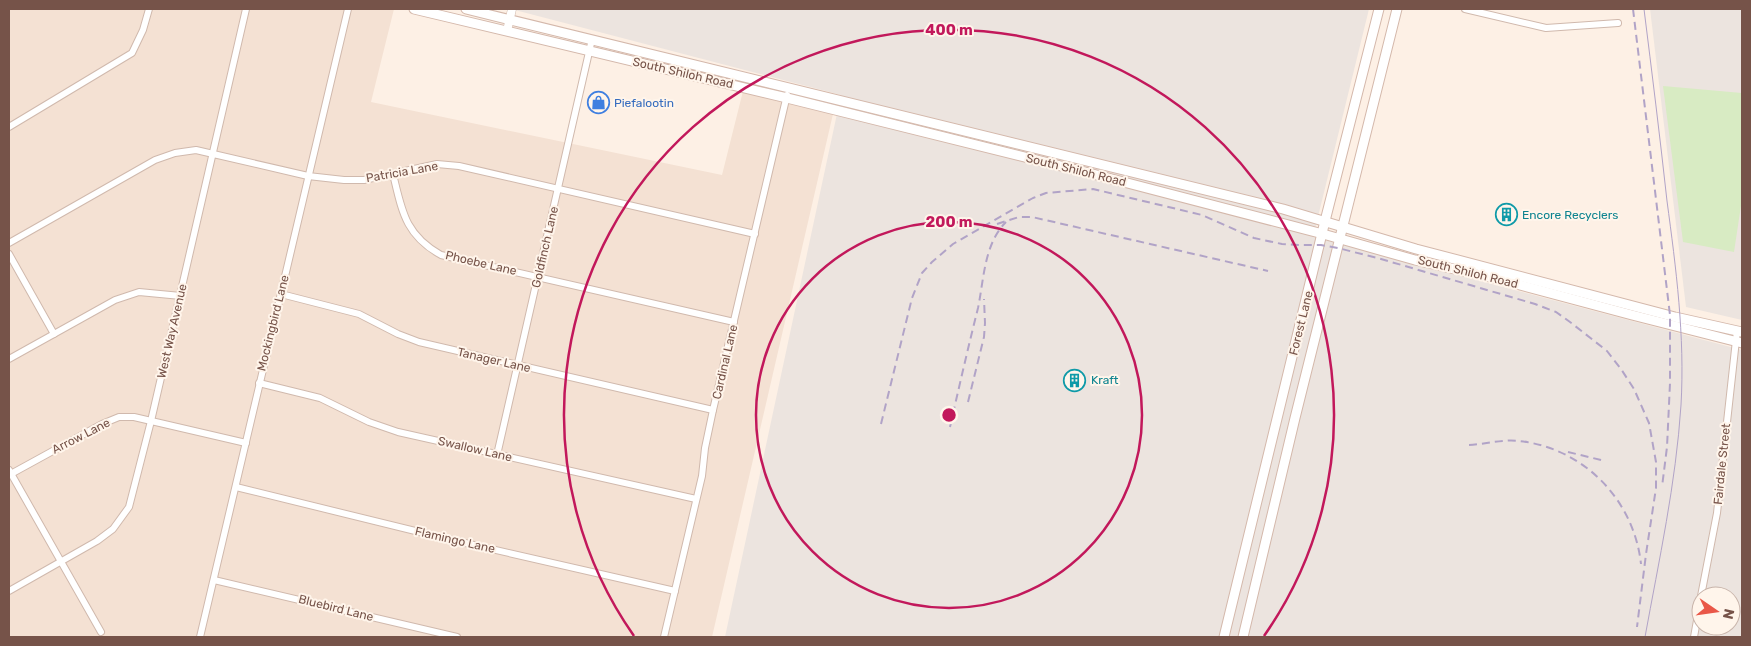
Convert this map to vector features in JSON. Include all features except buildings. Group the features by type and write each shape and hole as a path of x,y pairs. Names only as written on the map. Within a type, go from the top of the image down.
{"main road":[{"name":"South Shiloh Road","path":"414,9 787,98 1080,171 1739,342"},
{"name":"South Shiloh Road","path":"466,9 1326,221 1416,249 1675,317 1740,331"},
{"name":"Forest Lane","path":"1224,637 1379,9"},
{"name":"Forest Lane","path":"1243,637 1296,412 1397,9"}],"street":[{"path":"9,127 132,53 143,30 149,9"},
{"name":"West Way Avenue","path":"9,591 97,541 113,529 129,507 151,421 246,9"},
{"name":"Mockingbird Lane","path":"200,637 348,9"},
{"path":"507,31 512,9"},
{"path":"1465,9 1546,28 1618,23"},
{"name":"Goldfinch Lane","path":"497,454 592,39"},
{"name":"Cardinal Lane","path":"664,637 696,499 713,410 789,88"},
{"name":"Patricia Lane","path":"9,243 155,160 175,153 196,150 308,176 356,180 437,164 459,166 755,234"},
{"name":"Phoebe Lane","path":"393,174 400,203 410,229 421,242 441,255 734,322"},
{"path":"9,254 54,334"},
{"path":"9,359 115,300 139,292 180,296"},
{"name":"Tanager Lane","path":"281,294 359,314 398,334 420,342 713,410"},
{"name":"Fairdale Street","path":"1703,586 1717,513 1740,331"},
{"name":"Swallow Lane","path":"259,383 320,398 369,422 398,432 696,499"},
{"name":"Arrow Lane","path":"10,473 78,436 119,417 134,417 246,443"},
{"path":"10,473 101,632"},
{"name":"Flamingo Lane","path":"236,487 452,540 675,591"},
{"name":"Bluebird Lane","path":"214,580 457,637"}],"shaded area":[{"path":"9,9 394,9 371,102 722,175 743,91 833,114 712,637 9,637"},
{"path":"511,9 1369,9 1313,237 1742,350 1742,637 725,637 841,95"},
{"path":"1650,9 1742,9 1742,320 1686,307"}],"green space":[{"path":"1663,86 1742,93 1742,199 1734,252 1683,242"}],"tram line":[{"path":"1644,9 1676,277 1682,353 1679,434 1671,492 1645,637"}],"railway":[{"path":"1633,9 1670,315 1670,383 1667,447 1662,487"},
{"path":"881,424 912,298 922,273 953,244 1033,198 1046,193 1093,189 1202,215 1254,238 1282,244 1321,245 1381,259 1535,304 1556,312 1607,351 1621,369 1634,389 1649,423 1656,462 1656,488 1637,627"},
{"path":"997,224 1019,217 1032,217 1268,271"},
{"path":"950,427 978,308 989,251 993,241 1006,222"},
{"path":"968,402 984,337 984,299"},
{"path":"1469,445 1519,441 1543,446 1565,454 1584,466 1602,481 1628,519 1636,541 1641,564"},
{"path":"1568,452 1605,461"}],"place":[{"name":"Piefalootin","path":"598,103"},
{"name":"Encore Recyclers","path":"1506,215"},
{"name":"Kraft","path":"1075,380"}]}
